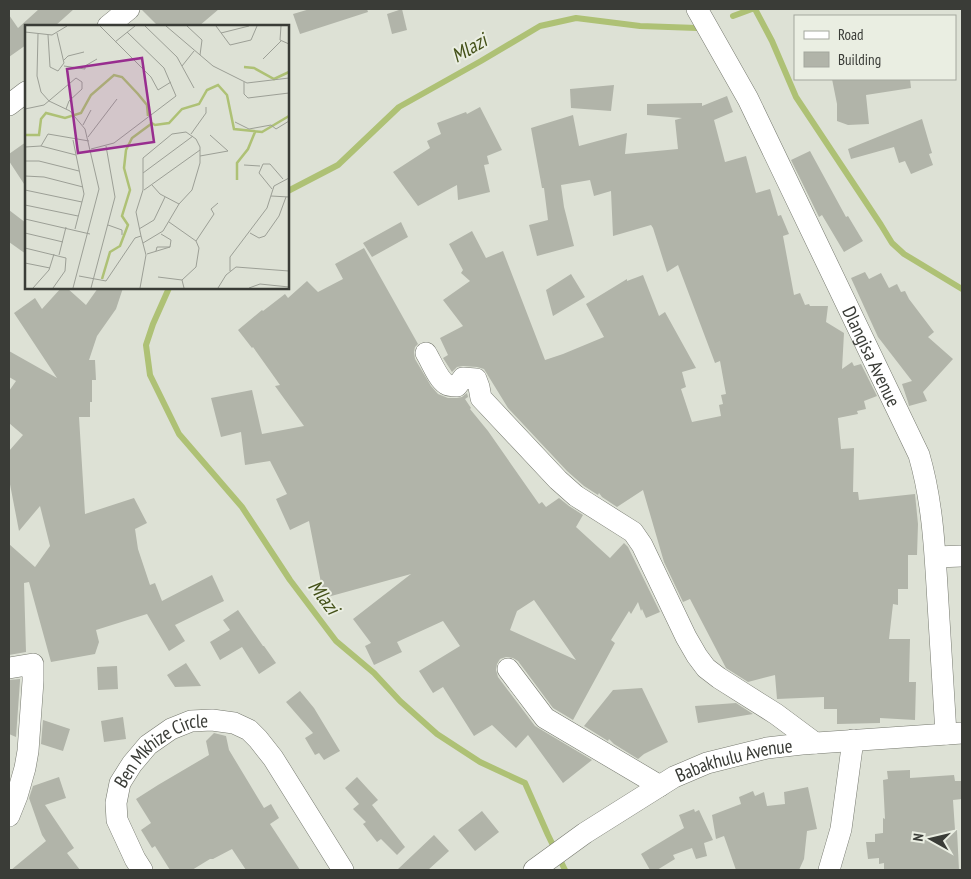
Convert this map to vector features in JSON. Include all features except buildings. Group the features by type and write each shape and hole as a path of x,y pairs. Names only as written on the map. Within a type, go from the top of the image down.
{"street":[{"path":"109,25 129,9"},
{"name":"Dlangisa Avenue","path":"697,9 748,99 919,455 930,498 954,733"},
{"path":"9,105 25,93"},
{"path":"426,353 445,384 457,386 463,378 476,379 481,398 558,480 576,496 633,532 642,545 686,637 706,668 776,714 815,744"},
{"path":"936,557 962,556"},
{"path":"9,668 33,664 28,752 17,796 9,816"},
{"path":"508,669 545,718 660,786"},
{"name":"Ben Mkhize Circle","path":"142,870 117,820 116,802 120,783 132,764 148,745 171,729 191,721 212,720 234,723 249,730 258,739 273,758 343,870"},
{"name":"Babakhulu Avenue","path":"536,869 586,833 674,777 707,763 767,748 954,733"},
{"path":"829,870 841,829 853,740"}],"waterway":[{"path":"733,16 752,9"},
{"path":"755,9 772,41 796,97 892,243 904,254 962,289"},
{"name":"Mlazi","path":"289,190 338,165 399,107 540,26 576,18 640,26 697,28"},
{"name":"Mlazi","path":"169,289 146,345 150,375 179,434 242,507 290,580 336,641 374,673 400,701 437,734 480,762 525,783 565,870"}]}
